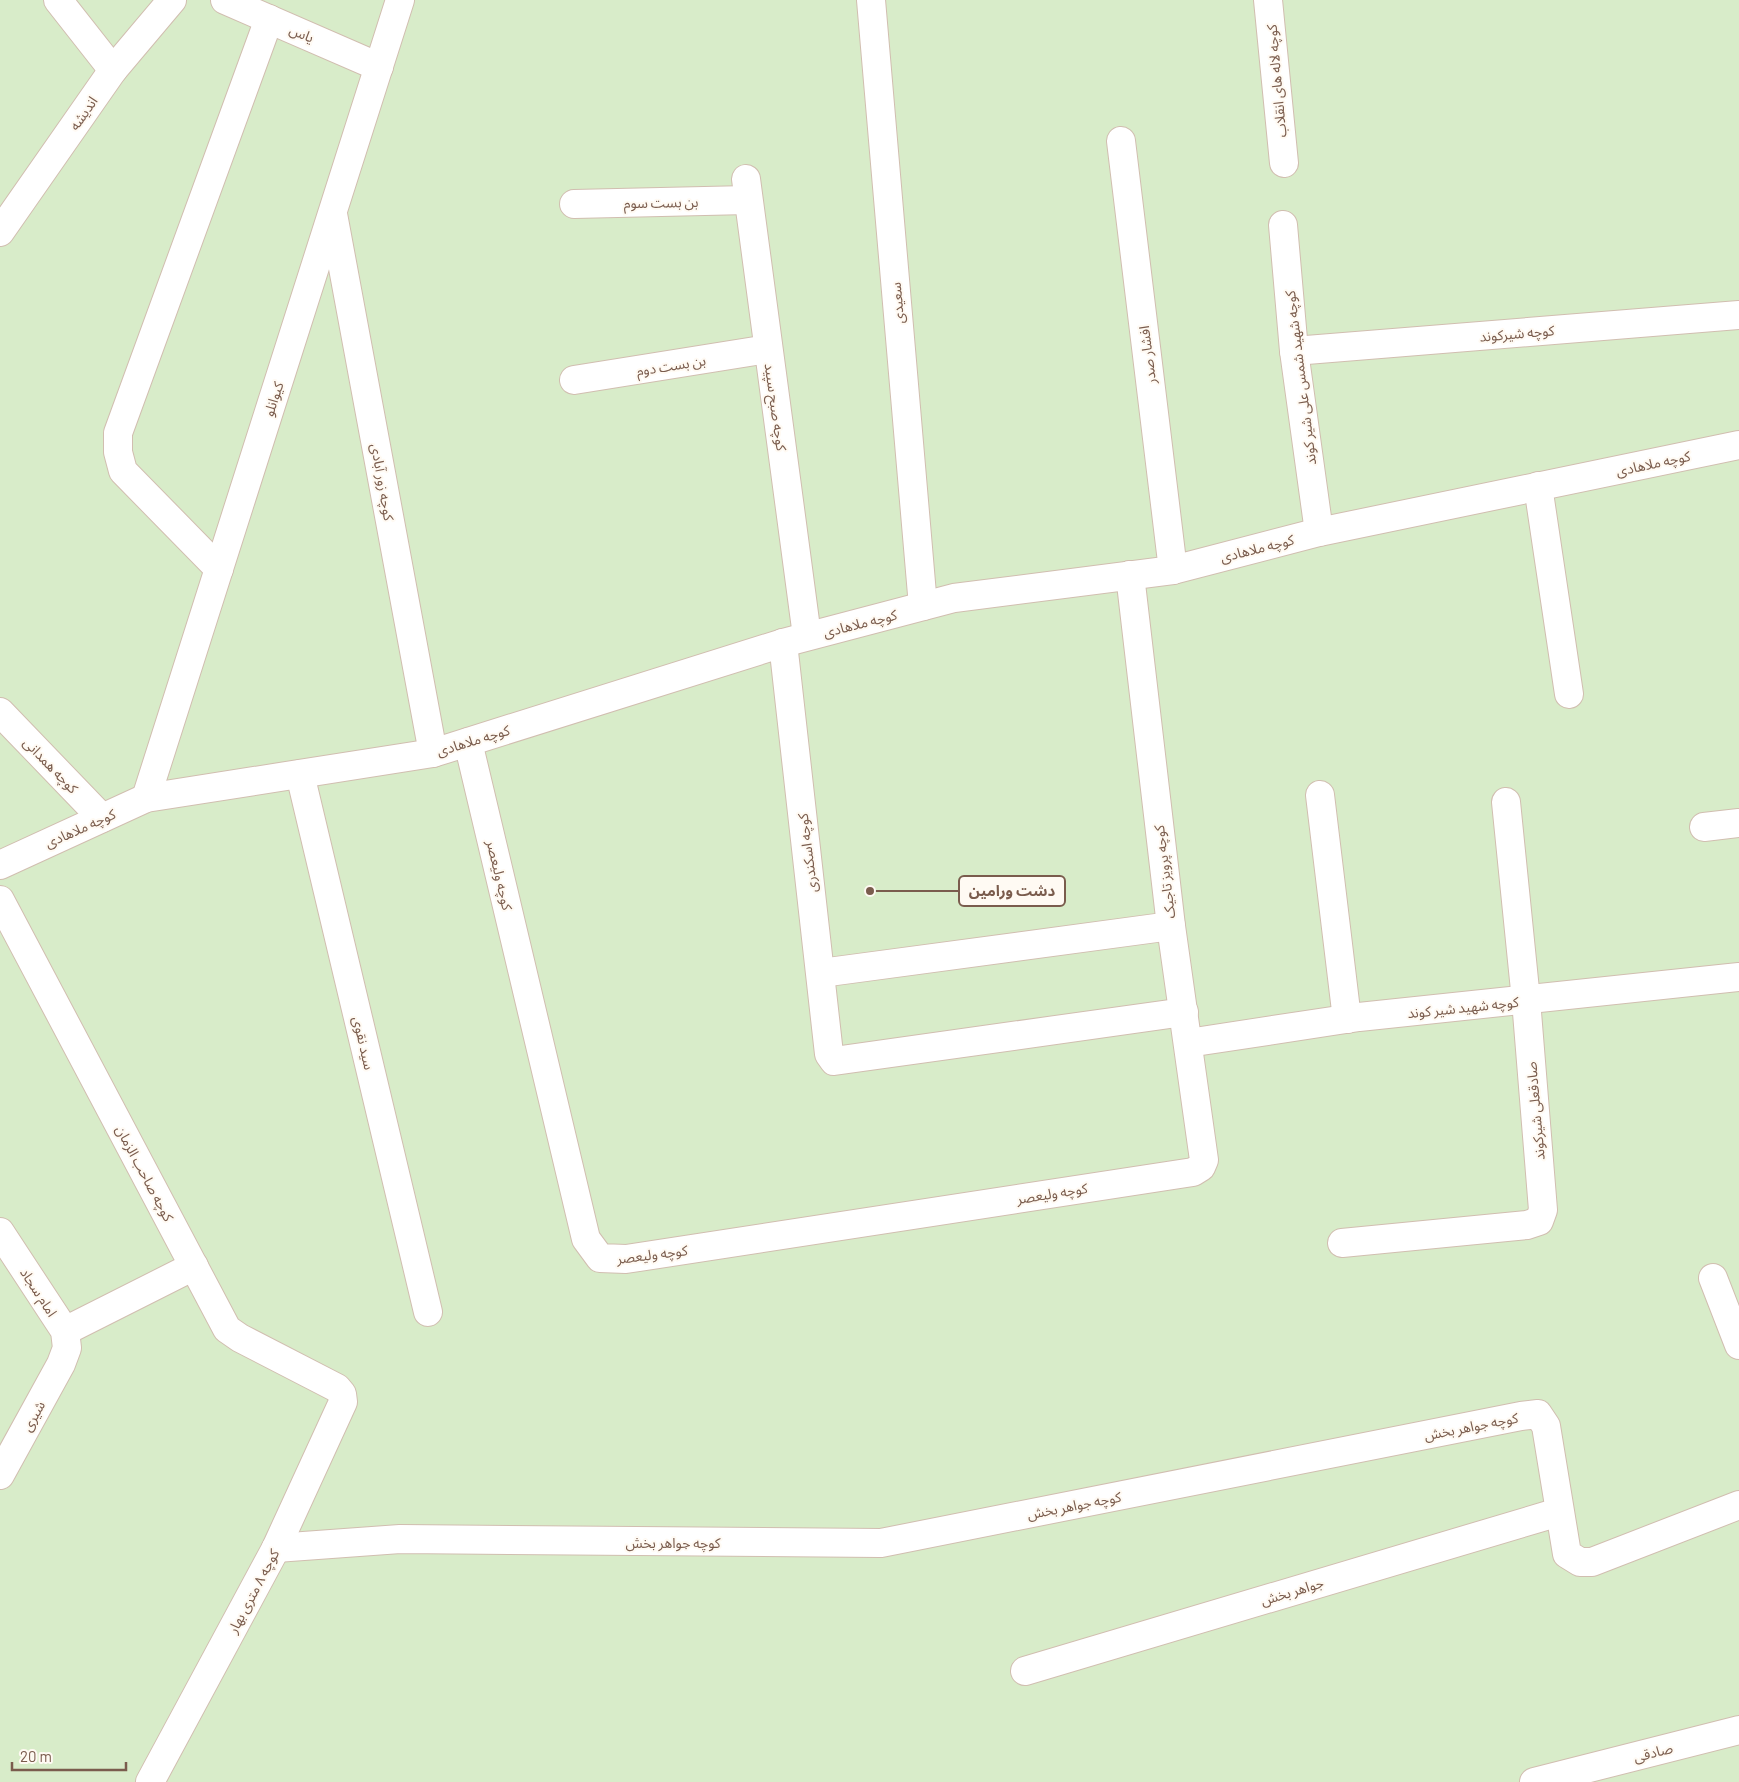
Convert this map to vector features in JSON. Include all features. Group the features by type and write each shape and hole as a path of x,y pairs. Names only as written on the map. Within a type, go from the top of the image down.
{"street":[{"path":"58,0 114,70"},
{"name":"اندیشه","path":"0,232 114,70 172,0"},
{"name":"یاس","path":"225,0 379,66"},
{"name":"کیوانلو","path":"146,798 400,0"},
{"name":"سعیدی","path":"871,0 923,606"},
{"name":"کوچه لاله های انقلاب","path":"1268,0 1284,163"},
{"path":"220,569 123,471 118,452 118,434 269,19"},
{"name":"افشار صدر","path":"1121,141 1173,570"},
{"name":"بن بست سوم","path":"574,204 747,189"},
{"name":"کوچه صبح سپید","path":"747,189 768,349 795,640"},
{"name":"کوچه زور آبادی","path":"333,211 433,753"},
{"name":"کوچه شهید شمس علی شیر کوند","path":"1284,225 1294,351 1318,532"},
{"name":"کوچه شیرکوند","path":"1294,351 1739,316"},
{"name":"بن بست دوم","path":"574,380 768,349"},
{"name":"کوچه ملاهادی","path":"0,865 146,798 433,753 795,640 954,598 1173,570 1318,532 1739,445"},
{"path":"1538,486 1569,694"},
{"name":"کوچه پرویز تاجیک","path":"1130,575 1171,926 1204,1160 1202,1167"},
{"name":"کوچه اسکندری","path":"795,640 821,973 829,1054 834,1061 1184,1012"},
{"name":"کوچه همدانی","path":"0,712 102,818"},
{"name":"کوچه ولیعصر","path":"468,742 586,1239 600,1258 626,1259 1193,1172 1202,1167"},
{"name":"سید نقوی","path":"300,774 428,1312"},
{"path":"1320,795 1348,1019"},
{"name":"صادقعلی شیرکوند","path":"1342,1243 1527,1225 1539,1221 1543,1210 1526,1000 1506,802"},
{"path":"1704,827 1739,823"},
{"name":"کوچه صاحب الزمان","path":"0,900 227,1329 240,1338 337,1388 342,1394"},
{"path":"821,973 1171,926"},
{"name":"کوچه شهید شیر کوند","path":"1188,1043 1348,1019 1739,978"},
{"name":"امام سجاد","path":"0,1232 65,1343"},
{"path":"65,1343 194,1266"},
{"path":"1713,1278 1739,1345"},
{"name":"شیری","path":"0,1475 65,1343"},
{"name":"کوچه ۸ متری بهار","path":"150,1782 276,1548 343,1402 342,1394"},
{"name":"کوچه جواهر بخش","path":"276,1548 400,1539 881,1543 1538,1414 1546,1426 1567,1554 1580,1562 1592,1562 1739,1505"},
{"name":"جواهر بخش","path":"1025,1671 1559,1512"},
{"name":"صادقی","path":"1534,1782 1568,1778 1739,1730"}],"green space":[{"path":"0,0 1739,0 1739,1782 0,1782"}],"place":[{"name":"دشت ورامین","path":"870,891"}]}
